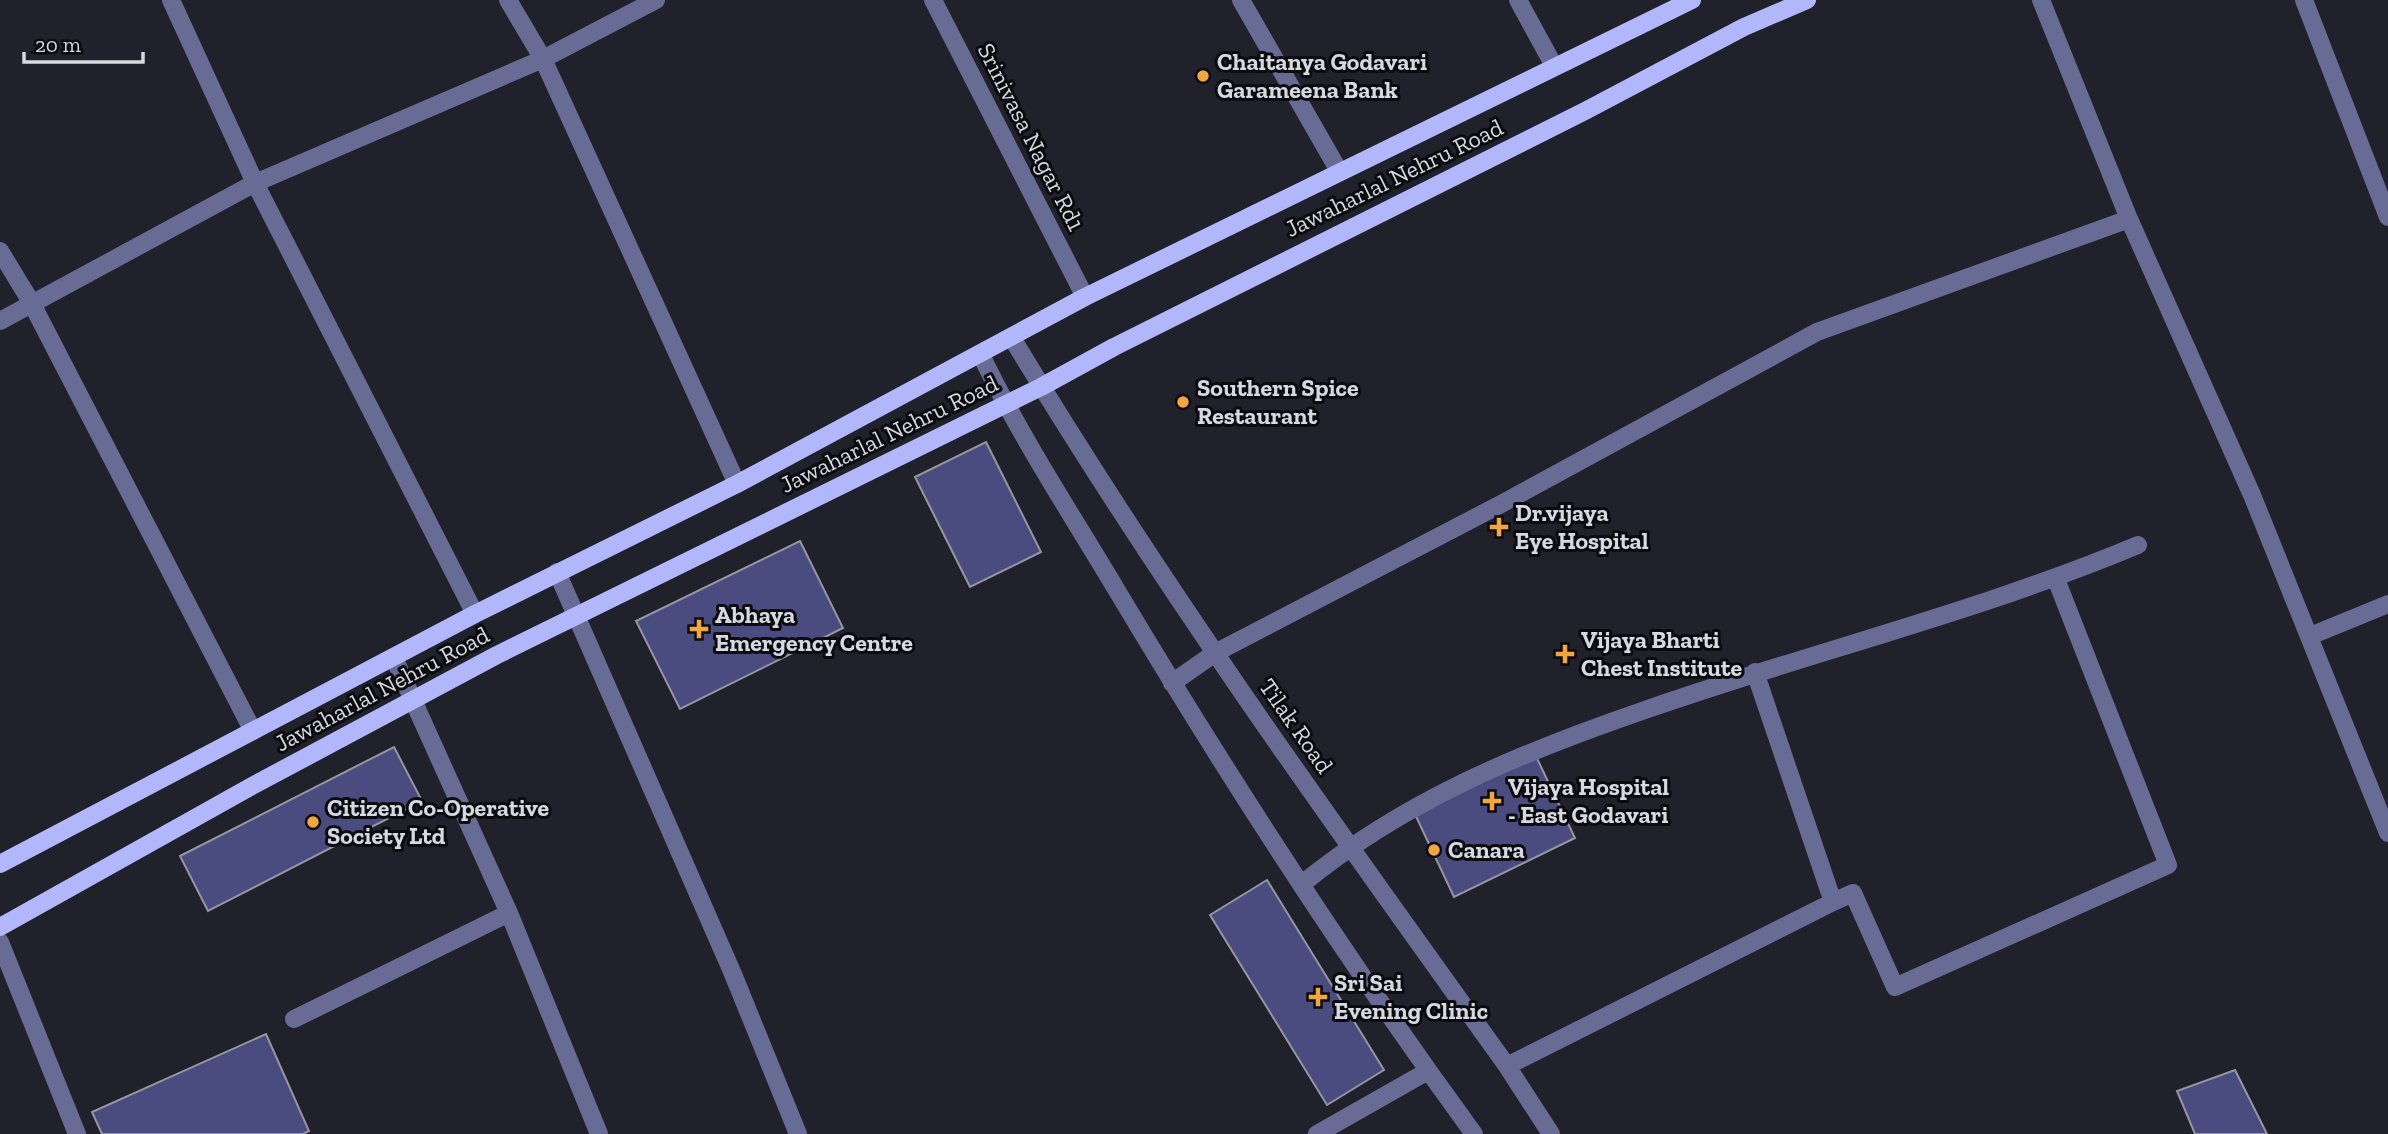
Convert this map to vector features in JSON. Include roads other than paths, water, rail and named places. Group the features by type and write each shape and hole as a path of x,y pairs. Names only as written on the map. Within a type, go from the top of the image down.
{"main road":[{"name":"Jawaharlal Nehru Road","path":"0,864 475,614 737,484 1085,297 1692,0"},
{"name":"Jawaharlal Nehru Road","path":"0,927 252,786 576,615 1041,387 1126,341 1585,111 1744,27 1807,0"}],"street":[{"path":"171,0 255,183 475,614"},
{"path":"508,0 543,59 737,484"},
{"path":"0,321 255,183 543,59 656,0"},
{"name":"Srinivasa Nagar Rd1","path":"933,0 1085,297"},
{"path":"1241,0 1339,171"},
{"path":"1518,0 1554,66"},
{"path":"2041,0 2129,219 2252,495 2388,833"},
{"path":"2304,0 2388,216"},
{"path":"1172,683 1215,653 1503,503 1817,331 2129,219"},
{"path":"0,251 31,302 253,731"},
{"name":"Tilak Road","path":"1012,338 1069,434 1215,653 1507,1066 1551,1134"},
{"path":"981,355 1005,405 1172,683 1302,884 1428,1071 1474,1134"},
{"path":"1302,884 1349,845 1412,807 1532,749 1755,672 2056,579 2138,545"},
{"path":"557,572 733,974 798,1134"},
{"path":"1507,1066 1853,893 1895,986 2168,865 2056,579"},
{"path":"2310,636 2388,604"},
{"path":"394,658 509,913 599,1134"},
{"path":"1755,672 1833,902"},
{"path":"294,1019 509,913"},
{"path":"0,942 77,1134"},
{"path":"1317,1134 1428,1071"}],"place":[{"name":"Chaitanya Godavari Garameena Bank","path":"1203,76"},
{"name":"Southern Spice Restaurant","path":"1183,402"},
{"name":"Dr.vijaya Eye Hospital","path":"1499,527"},
{"name":"Abhaya Emergency Centre","path":"699,629"},
{"name":"Vijaya Bharti Chest Institute","path":"1565,654"},
{"name":"Vijaya Hospital - East Godavari","path":"1492,801"},
{"name":"Citizen Co-Operative Society Ltd","path":"313,822"},
{"name":"Canara","path":"1434,850"},
{"name":"Sri Sai Evening Clinic","path":"1318,997"}]}
